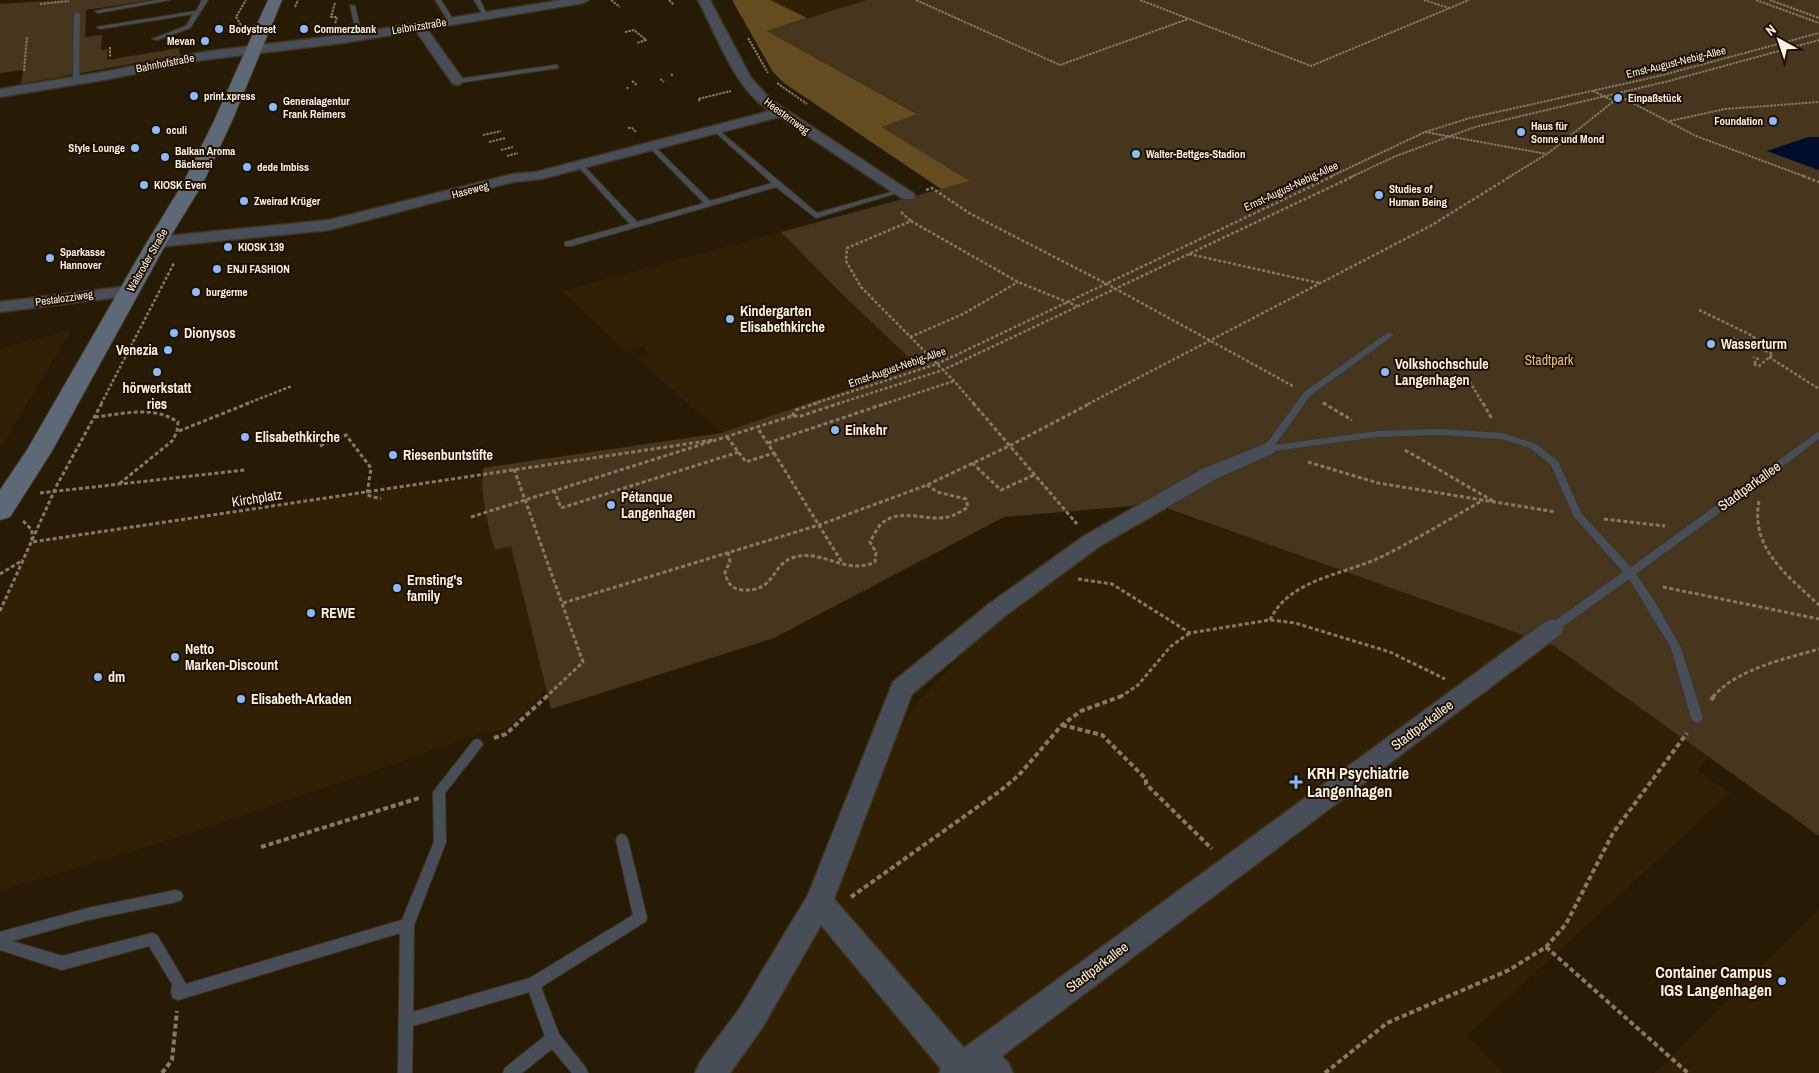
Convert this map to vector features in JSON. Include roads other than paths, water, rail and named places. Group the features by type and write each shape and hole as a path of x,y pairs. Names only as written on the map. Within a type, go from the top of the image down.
{"street":[{"name":"Walsroder Straße","path":"0,511 39,451 157,242 192,185 223,121 276,0"},
{"name":"Leibnizstraße","path":"254,50 360,36 583,0"},
{"name":"Heesternweg","path":"704,0 751,86 766,103 904,194"},
{"path":"419,26 458,81"},
{"name":"Bahnhofstraße","path":"0,93 76,81 195,57 254,50"},
{"name":"Haseweg","path":"157,242 328,226 513,178 536,176 779,113"},
{"name":"Pestalozziweg","path":"0,307 129,291"},
{"path":"711,1073 751,1018 823,907 902,689 996,610 1092,542 1209,474 1267,450"},
{"name":"Stadtparkallee","path":"973,1067 1230,868 1553,628"},
{"path":"823,907 973,1067"}],"lane":[{"path":"98,11 167,0"},
{"path":"155,38 188,27 205,0"},
{"path":"438,0 451,21"},
{"path":"477,0 486,16"},
{"path":"352,6 360,36"},
{"path":"100,27 197,12"},
{"path":"76,81 77,14"},
{"path":"458,81 556,67"},
{"path":"716,130 816,216 904,194"},
{"path":"651,146 709,204"},
{"path":"579,164 635,225"},
{"path":"568,244 777,184"},
{"path":"1267,450 1307,394 1390,335"},
{"path":"1267,450 1377,434 1439,432 1503,436 1533,446 1555,463 1576,515 1630,573 1650,603 1676,648 1697,718"},
{"name":"Stadtparkallee","path":"1553,628 1763,477 1819,434"},
{"path":"405,1073 407,925 440,842 439,792 476,744"},
{"path":"405,1021 533,984 640,918 622,840"},
{"path":"0,938 88,914 176,896"},
{"path":"0,944 62,963 152,940 179,983 178,993 407,925"},
{"path":"533,984 553,1039 581,1073"},
{"path":"510,1073 553,1039"}],"water":[{"path":"1809,137 1819,137 1819,170 1767,151"}],"place":[{"name":"Bodystreet","path":"219,29"},
{"name":"Commerzbank","path":"304,29"},
{"name":"Mevan","path":"205,41"},
{"name":"print.xpress","path":"194,96"},
{"name":"Einpaßstück","path":"1618,98"},
{"name":"Generalagentur Frank Reimers","path":"273,107"},
{"name":"Foundation","path":"1773,121"},
{"name":"oculi","path":"156,130"},
{"name":"Haus für Sonne und Mond","path":"1521,132"},
{"name":"Style Lounge","path":"135,148"},
{"name":"Walter-Bettges-Stadion","path":"1136,154"},
{"name":"Balkan Aroma Bäckerei","path":"165,157"},
{"name":"dede Imbiss","path":"247,167"},
{"name":"KIOSK Even","path":"144,185"},
{"name":"Studies of Human Being","path":"1379,195"},
{"name":"Zweirad Krüger","path":"244,201"},
{"name":"KIOSK 139","path":"228,247"},
{"name":"Sparkasse Hannover","path":"50,258"},
{"name":"ENJI FASHION","path":"217,269"},
{"name":"burgerme","path":"196,292"},
{"name":"Kindergarten Elisabethkirche","path":"730,319"},
{"name":"Dionysos","path":"174,333"},
{"name":"Wasserturm","path":"1711,344"},
{"name":"Venezia","path":"168,350"},
{"name":"hörwerkstatt ries","path":"157,372"},
{"name":"Volkshochschule Langenhagen","path":"1385,372"},
{"name":"Einkehr","path":"835,430"},
{"name":"Elisabethkirche","path":"245,437"},
{"name":"Riesenbuntstifte","path":"393,455"},
{"name":"Pétanque Langenhagen","path":"611,505"},
{"name":"Ernsting's family","path":"397,588"},
{"name":"REWE","path":"311,613"},
{"name":"Netto Marken-Discount","path":"175,657"},
{"name":"dm","path":"98,677"},
{"name":"Elisabeth-Arkaden","path":"241,699"},
{"name":"KRH Psychiatrie Langenhagen","path":"1296,782"},
{"name":"Container Campus IGS Langenhagen","path":"1782,981"}],"park label":[{"name":"Stadtpark","path":"1549,360"}]}
